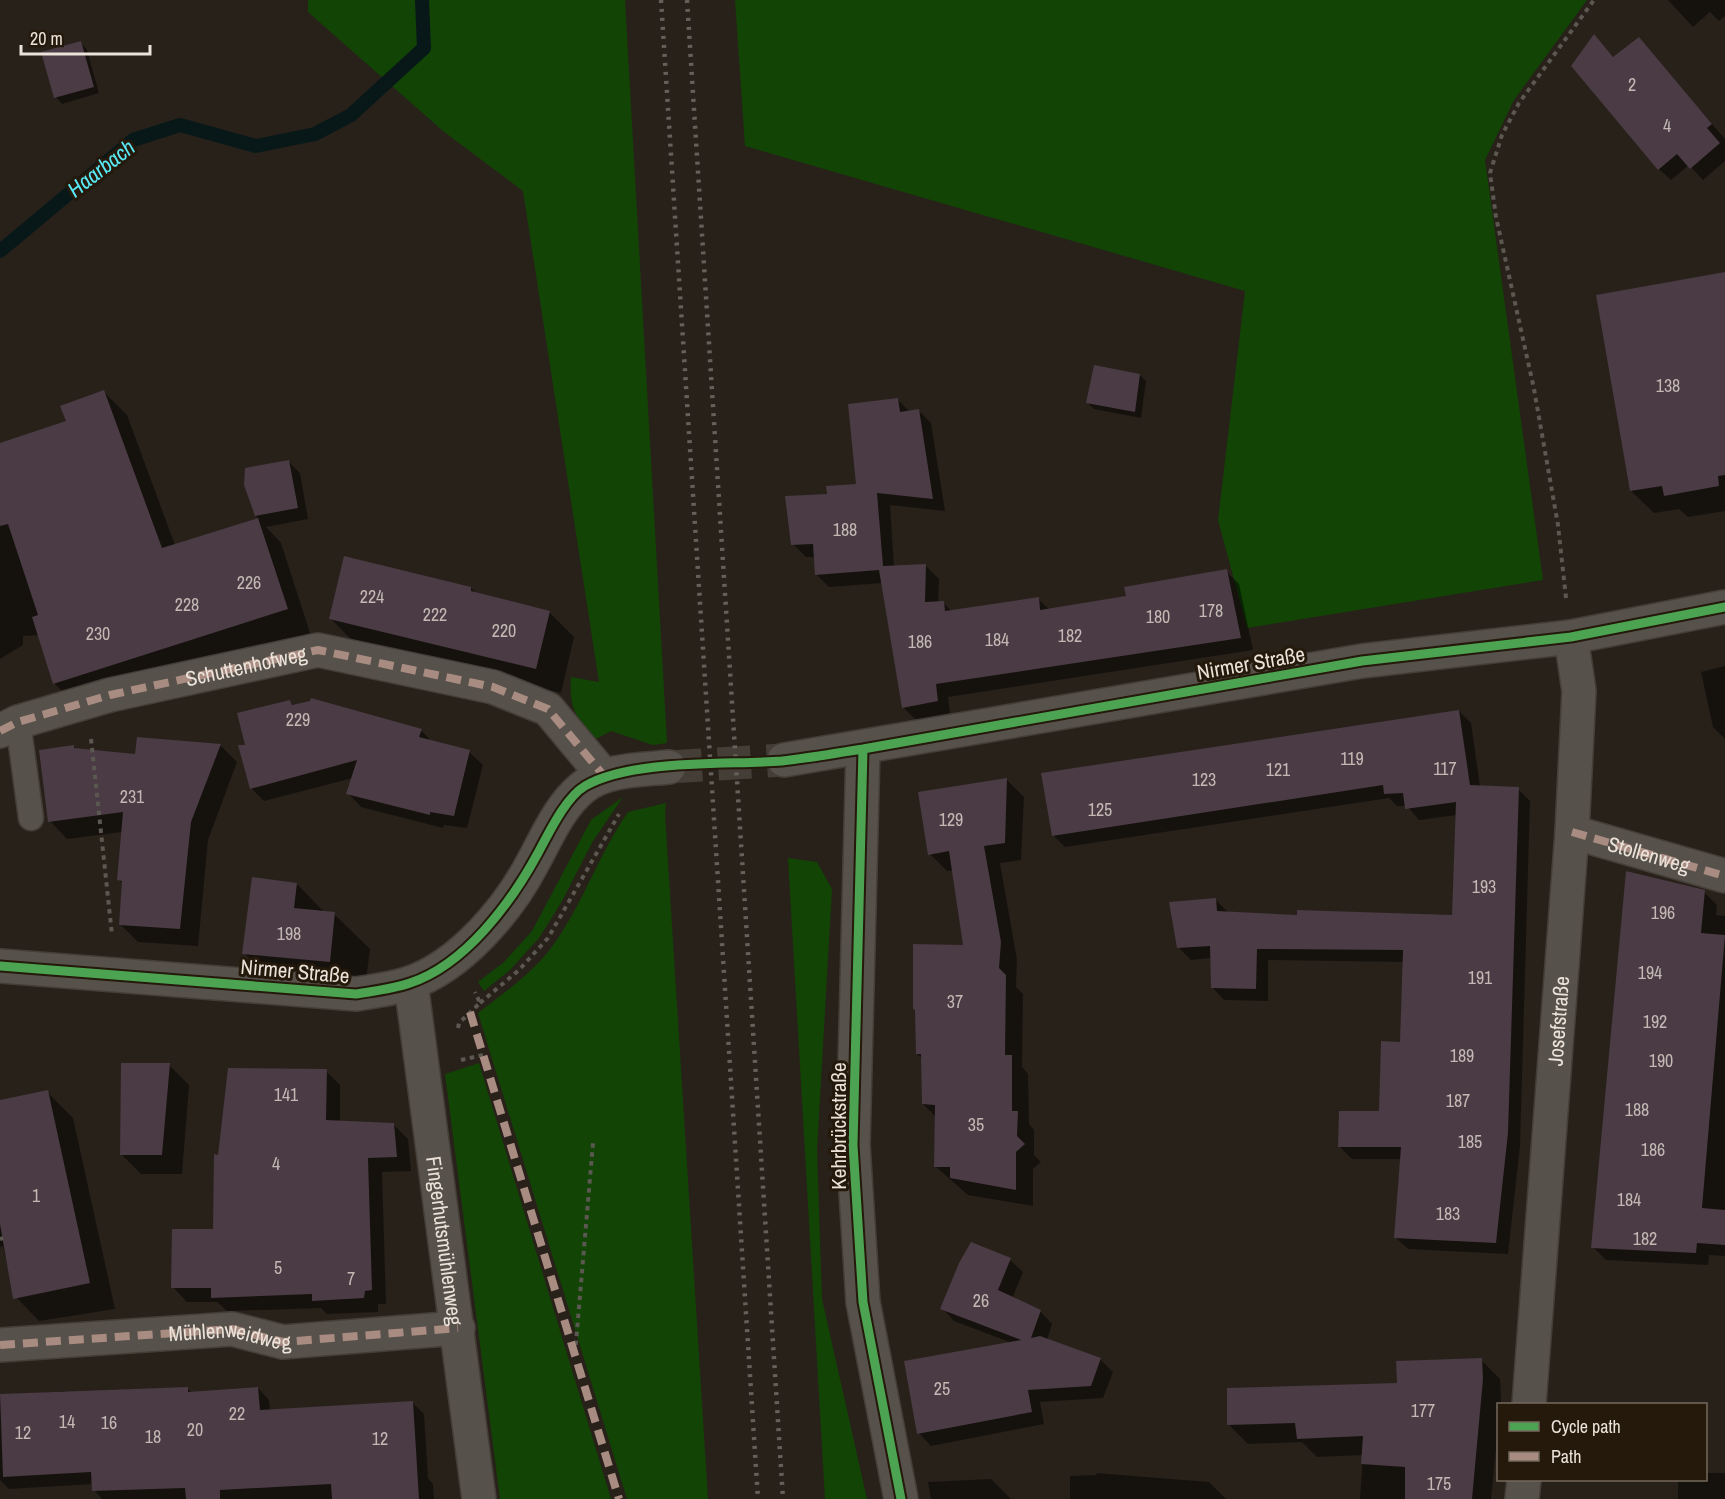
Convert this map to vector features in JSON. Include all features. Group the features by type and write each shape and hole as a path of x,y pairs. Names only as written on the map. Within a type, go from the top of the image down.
{"street":[{"name":"Nirmer Straße","path":"784,760 863,749 1362,661 1571,637 1725,607"},
{"name":"Josefstraße","path":"1529,1403 1572,832 1579,691 1571,637"},
{"name":"Schuttenhofweg","path":"9,726 86,702 318,650 493,687 548,709 604,776"},
{"name":"Kehrbrückstraße","path":"863,749 854,1145 863,1302 901,1499"},
{"name":"Nirmer Straße","path":"0,966 356,994 411,983 456,957 506,905 557,818 582,788 604,776 655,769"},
{"name":"Stollenweg","path":"1572,832 1725,876"},
{"name":"Fingerhutsmühlenweg","path":"411,983 479,1499"},
{"name":"Mühlenweidweg","path":"0,1344 232,1329 284,1342 458,1328"},
{"path":"1522,1499 1524,1481"}],"lane":[{"path":"9,726 31,818"}],"path":[{"path":"1571,637 1558,525 1540,423 1496,217 1490,173 1502,135 1519,103 1594,0"},
{"path":"86,702 115,974"},
{"path":"480,1003 519,970 548,938 610,826 655,769"},
{"path":"459,1060 483,1054"},
{"path":"575,1354 593,1143"}],"green space":[{"path":"308,0 625,0 667,743 653,745 611,731 596,739 578,718 572,705 571,677 599,682 523,191 443,131 308,12"},
{"path":"735,0 1587,0 1514,100 1485,160 1543,580 1247,628 1218,520 1245,291 745,146"},
{"path":"623,797 593,841 561,903 539,938 510,970 484,991 478,982 504,962 532,931 591,820"},
{"path":"666,803 708,1499 627,1499 478,1013 520,980 548,952 566,926 609,843 628,812"},
{"path":"788,858 817,862 832,889 817,1150 822,1299 867,1499 825,1499"},
{"path":"479,1063 611,1499 500,1499 445,1074"}],"building":[{"path":"1594,34 1613,57 1639,37 1712,124 1707,128 1720,143 1690,169 1677,154 1658,170 1571,66"},
{"path":"81,41 94,87 54,98 41,52"},
{"path":"1725,272 1725,475 1718,476 1719,486 1664,496 1662,486 1630,491 1596,295"},
{"path":"1094,365 1140,374 1135,412 1086,403"},
{"path":"104,390 162,548 258,518 288,609 53,684 32,617 38,615 8,524 0,526 0,443 66,421 60,406"},
{"path":"898,398 900,412 919,409 933,499 877,493 883,566 926,564 925,602 944,601 945,611 1039,597 1040,610 1126,596 1124,587 1227,569 1241,638 936,684 938,701 902,708 879,570 815,575 813,544 791,545 785,496 827,494 826,486 856,484 848,404"},
{"path":"289,460 298,508 255,516 244,485 245,468"},
{"path":"344,556 471,587 471,591 550,611 536,669 329,619"},
{"path":"311,698 422,729 419,737 470,750 454,816 430,812 430,815 346,794 357,760 250,789 238,745 245,745 237,713 290,700 292,705 310,701"},
{"path":"1459,710 1470,785 1519,787 1508,1133 1496,1243 1394,1238 1401,1147 1338,1147 1339,1111 1379,1111 1381,1041 1400,1042 1403,950 1257,949 1256,989 1211,988 1210,946 1177,948 1169,902 1216,898 1217,911 1297,915 1297,910 1452,915 1456,802 1405,809 1403,793 1384,794 1383,785 1052,836 1041,773"},
{"path":"137,737 221,744 191,822 180,929 119,925 122,881 117,880 123,812 48,822 39,750 74,745 74,748 135,754"},
{"path":"1007,778 1005,843 984,846 1001,942 999,968 1006,975 1005,1055 1012,1055 1012,1111 1018,1111 1017,1136 1025,1144 1016,1152 1016,1190 950,1178 950,1167 934,1167 935,1105 922,1104 921,1054 916,1054 915,1010 913,1009 913,944 963,945 949,851 928,855 918,792"},
{"path":"1626,871 1705,890 1701,933 1725,935 1702,1208 1725,1210 1725,1245 1697,1243 1696,1253 1591,1248"},
{"path":"252,877 297,883 294,908 335,912 330,962 242,954"},
{"path":"121,1063 170,1063 162,1155 120,1155"},
{"path":"228,1068 327,1069 326,1120 394,1123 397,1157 368,1158 372,1290 365,1291 364,1298 312,1301 312,1294 211,1298 211,1288 171,1288 172,1229 213,1229 214,1154 218,1155"},
{"path":"48,1090 90,1283 13,1299 0,1224 0,1100"},
{"path":"971,1242 1011,1258 998,1290 1041,1310 1031,1338 1040,1336 1101,1358 1091,1386 1028,1390 1032,1412 917,1434 904,1361 1021,1340 940,1309 959,1263"},
{"path":"1482,1358 1483,1379 1472,1499 1405,1499 1405,1467 1361,1464 1363,1436 1297,1439 1295,1423 1227,1425 1227,1388 1397,1383 1396,1361"},
{"path":"188,1387 188,1392 258,1387 260,1410 413,1401 419,1499 332,1499 331,1484 220,1490 220,1499 186,1499 185,1488 92,1491 91,1472 3,1477 0,1394"}],"waterway":[{"name":"Haarbach","path":"0,251 133,140 180,125 256,146 315,134 351,115 424,48 422,0"}],"tunnel":[{"path":"669,767 784,760"}],"railway":[{"path":"661,0 758,1499"},
{"path":"687,0 783,1499"}],"marked path":[{"path":"0,731 18,722 110,695 318,650 493,687 548,709 604,776"},
{"path":"1572,832 1725,876"},
{"path":"470,1012 619,1499"},
{"path":"0,1345 232,1329 283,1342 458,1328"}],"cycle path":[{"path":"0,966 356,994 390,988 410,983 430,974 468,947 514,892 558,816 571,799 585,786 604,777 653,767 782,761 812,757 1362,661 1571,637 1725,607"},
{"path":"863,749 853,1145 863,1302 901,1499"}]}
